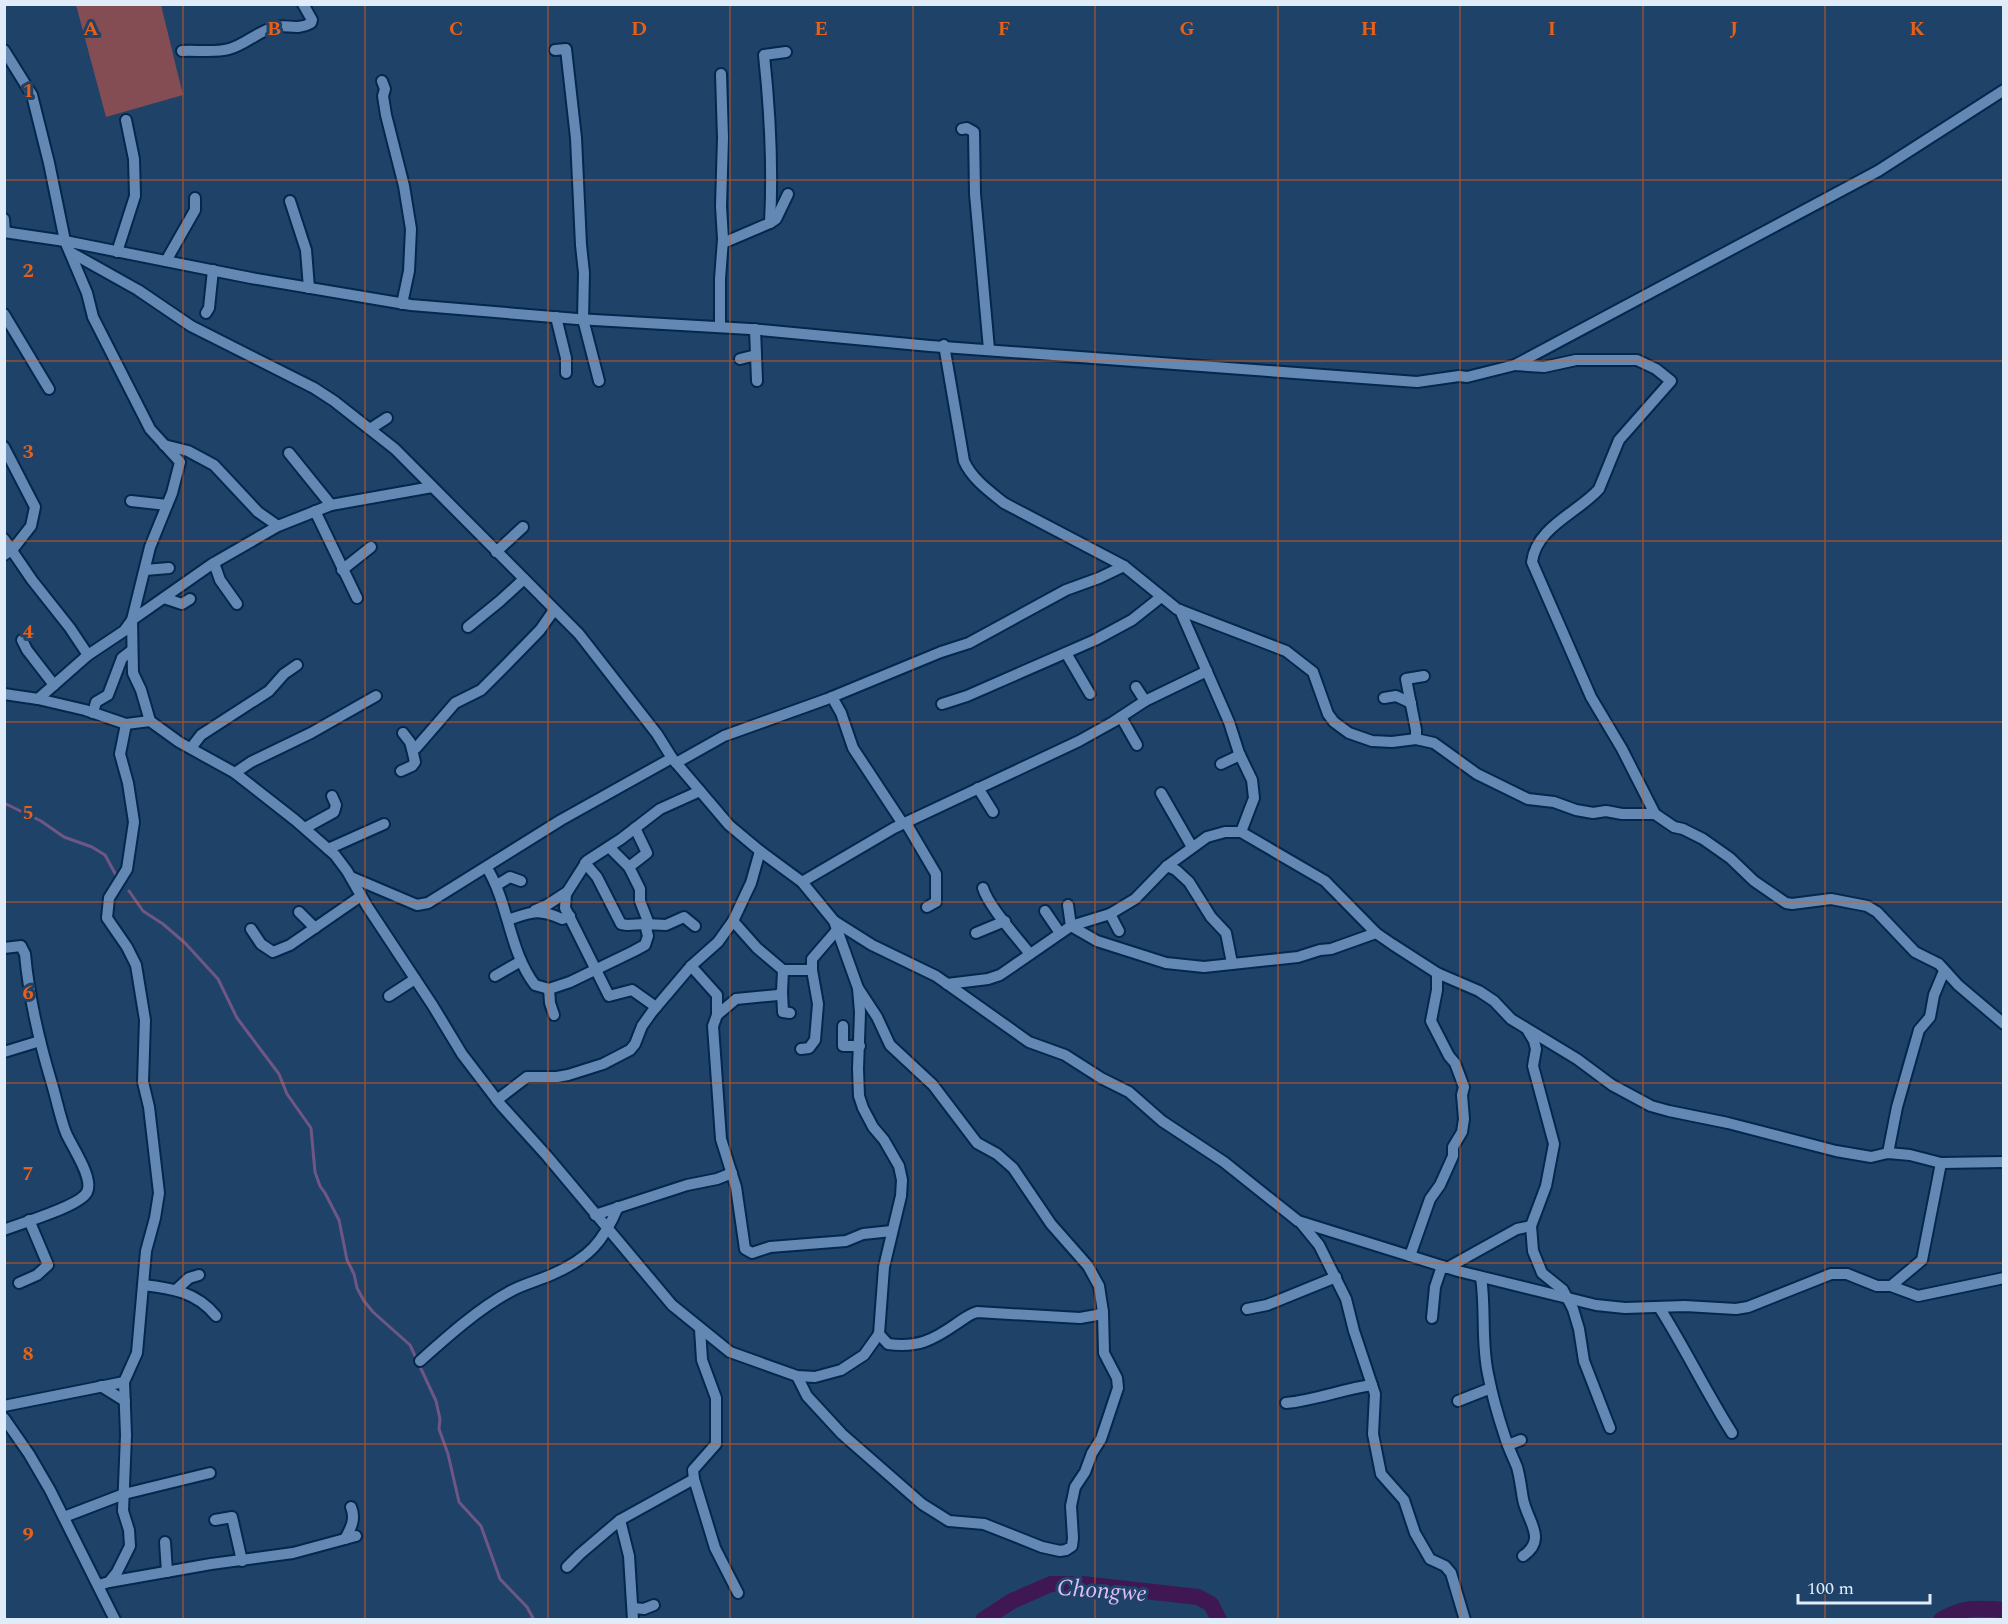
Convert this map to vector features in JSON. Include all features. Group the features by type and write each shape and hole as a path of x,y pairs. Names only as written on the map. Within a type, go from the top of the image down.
{"street":[{"path":"182,51 228,49 270,28 306,26 312,20 303,4"},
{"path":"555,50 566,49 576,138 584,273 583,319 599,381"},
{"path":"4,50 32,95 50,163 67,246 87,293 97,326 150,429 180,462 167,505 150,547 132,620 133,673 141,690 150,721 179,742 235,772 328,849 351,877 462,1054 497,1100 672,1305 730,1352 797,1376 815,1377 841,1370 864,1355 879,1334 884,1267 901,1196 902,1180 898,1166 863,1108 858,1080 860,1046 858,988"},
{"path":"770,223 769,108 764,55 786,52"},
{"path":"720,327 723,243 721,74"},
{"path":"382,81 385,89 384,106 404,186 411,229 409,271 402,304"},
{"path":"4,219 5,232 67,246 117,252 402,304 583,319 756,329 930,346 944,345 1417,382 1467,377 1515,365 1878,171 2004,90"},
{"path":"117,252 135,195 134,159 126,120"},
{"path":"962,129 967,128 974,132 975,194 989,349"},
{"path":"723,243 777,219 788,194"},
{"path":"166,261 195,210 195,198"},
{"path":"290,201 306,250 309,288"},
{"path":"67,246 191,326 334,400 396,449 585,643 657,734 674,760 729,825 802,882 836,926 858,988 877,1017 890,1045 933,1085 977,1143 1013,1168 1051,1224 1088,1266 1099,1286 1103,1312 1104,1353 1117,1378 1118,1388 1101,1439 1075,1487 1071,1518 1073,1538 1071,1546 1060,1551 1042,1547 984,1524 949,1521 922,1504 878,1468 842,1434 807,1396 797,1376"},
{"path":"206,314 209,308 213,270"},
{"path":"4,314 49,389"},
{"path":"556,317 566,358 566,373"},
{"path":"756,329 757,381"},
{"path":"944,345 955,399 960,445 968,469 989,492 1004,503 1124,566 1180,610 1286,651 1313,672 1329,714 1343,729 1372,741 1416,740 1434,743 1477,774 1528,799 1554,802 1593,813 1606,811 1622,814 1655,814"},
{"path":"740,359 756,355"},
{"path":"1515,365 1544,367 1576,360 1637,360 1656,369 1671,381 1619,440 1599,489 1557,522 1538,544 1533,553 1532,562 1582,679 1622,749 1655,814 1674,827 1703,839 1730,858 1754,881 1786,903 1832,899 1858,904 1877,912 1915,952 1939,964 1972,998 2004,1024"},
{"path":"370,429 387,418"},
{"path":"163,445 188,451 214,465 258,512 278,526"},
{"path":"4,447 35,507 31,526 9,552"},
{"path":"289,453 331,505"},
{"path":"38,699 88,655 124,631 132,620 214,563 278,526 331,505 432,486"},
{"path":"130,501 167,505"},
{"path":"315,511 357,598"},
{"path":"496,552 524,527"},
{"path":"4,538 9,552 70,628 88,655"},
{"path":"342,570 371,547"},
{"path":"214,563 220,580 237,604"},
{"path":"351,877 417,905 428,903 561,820 724,735 832,697 969,643 1066,590 1124,566"},
{"path":"145,570 169,568"},
{"path":"468,627 524,579"},
{"path":"942,704 968,696 1066,653 1132,620 1161,597"},
{"path":"164,598 182,604 190,599"},
{"path":"412,749 455,703 480,690 505,666 540,630 554,610"},
{"path":"1180,610 1229,722 1251,780 1254,798 1241,832"},
{"path":"22,640 54,685"},
{"path":"93,713 96,702 108,695 122,658 131,651"},
{"path":"1066,653 1090,694"},
{"path":"191,748 201,735 269,691 284,674 297,665"},
{"path":"802,882 905,824 1078,741 1144,701 1207,671"},
{"path":"1416,740 1406,679 1424,676"},
{"path":"1136,687 1144,701"},
{"path":"4,694 38,699 126,724 150,721"},
{"path":"235,772 376,696"},
{"path":"1384,698 1396,696 1411,703"},
{"path":"832,697 841,713 853,748 936,874 936,902 927,907"},
{"path":"1121,717 1137,745"},
{"path":"104,1584 117,1572 129,1546 129,1530 123,1510 124,1382 137,1353 146,1251 159,1193 149,1107 143,1082 145,1020 136,965 107,918 109,898 127,869 134,822 128,783 120,754 126,724"},
{"path":"401,771 416,762 410,742 403,733"},
{"path":"1221,764 1240,755"},
{"path":"978,788 993,812"},
{"path":"656,1007 632,990 609,996 565,908 567,892 585,863 660,809 700,791"},
{"path":"1161,793 1192,848"},
{"path":"305,828 334,812 336,805 332,796"},
{"path":"328,849 384,824"},
{"path":"629,867 647,853 635,828"},
{"path":"947,984 988,980 1000,975 1071,926 1110,914 1135,899 1167,866 1207,837 1225,832 1241,832 1325,881 1376,933 1437,974 1479,991 1494,1001 1511,1019 1577,1059 1612,1085 1651,1106 1836,1151 1871,1157 1888,1153 1910,1155 1941,1163 2004,1162"},
{"path":"487,868 497,885 524,971 535,985 549,988 570,982 645,945 648,936 647,924 640,901 640,889 629,867 609,847"},
{"path":"497,1100 527,1077 568,1075 618,1058 630,1050 642,1026 656,1007 691,966 718,942 733,921 751,883 760,851"},
{"path":"585,863 606,892 621,924 666,925 684,917 695,926"},
{"path":"1167,866 1176,870 1189,882 1211,917 1226,933 1232,963"},
{"path":"497,885 510,877 521,880"},
{"path":"983,888 987,901 1030,954"},
{"path":"508,921 547,905 567,892"},
{"path":"250,929 261,944 273,952 290,945 362,896"},
{"path":"1068,905 1071,926"},
{"path":"532,911 546,912 562,919 570,916"},
{"path":"1045,911 1060,933"},
{"path":"298,912 315,928"},
{"path":"1110,914 1119,931"},
{"path":"733,921 783,970 812,970"},
{"path":"976,933 1005,921"},
{"path":"801,1049 808,1048 815,1040 818,1004 812,959 836,926"},
{"path":"836,926 913,964 947,984 1029,1042 1065,1054 1101,1078 1129,1092 1162,1121 1224,1162 1298,1221 1319,1245 1346,1299 1375,1394 1373,1434 1381,1474 1404,1500 1415,1533 1430,1559 1445,1566 1451,1573 1465,1620"},
{"path":"1071,926 1097,941 1166,963 1204,967 1298,957 1331,949 1376,933"},
{"path":"4,948 21,946 25,954 30,994 58,1113 86,1173 89,1188 86,1195 70,1206 4,1230"},
{"path":"495,975 521,961"},
{"path":"691,966 717,995 717,1015 713,1026 721,1140 732,1173 745,1249 752,1253 770,1247 846,1241 863,1234 892,1231"},
{"path":"783,970 783,1012 790,1013"},
{"path":"1888,1153 1897,1107 1919,1030 1930,1017 1934,995 1944,971"},
{"path":"1410,1256 1431,1199 1453,1156 1453,1147 1462,1132 1464,1119 1462,1095 1464,1087 1455,1064 1431,1021 1437,990 1437,974"},
{"path":"388,996 415,979"},
{"path":"549,988 554,1015"},
{"path":"717,1015 736,999 778,995 782,992"},
{"path":"843,1026 843,1046 860,1046"},
{"path":"1525,1027 1536,1049 1533,1066 1554,1144 1546,1186 1531,1226 1533,1251 1539,1269 1563,1290 1573,1309 1584,1361 1610,1428"},
{"path":"4,1052 40,1041"},
{"path":"1891,1286 1922,1260 1941,1163"},
{"path":"595,1215 732,1173"},
{"path":"420,1361 493,1302 512,1290 555,1273 586,1256 608,1230 618,1207"},
{"path":"18,1282 37,1275 48,1265 28,1220"},
{"path":"1298,1221 1481,1278 1596,1305 1625,1308 1736,1309 1748,1307 1839,1273 1877,1286 1891,1286 1907,1294 1918,1296 2004,1278"},
{"path":"1432,1318 1435,1287 1444,1267 1517,1229 1531,1226"},
{"path":"176,1290 189,1278 199,1275"},
{"path":"1247,1309 1268,1305 1336,1277"},
{"path":"1481,1278 1484,1354 1491,1388 1517,1468 1524,1504 1535,1534 1532,1548 1523,1556"},
{"path":"143,1285 176,1290 200,1300 216,1316"},
{"path":"1659,1307 1684,1347 1706,1392 1732,1433"},
{"path":"879,1334 888,1344 915,1345 941,1334 970,1314 977,1312 1080,1318 1097,1316 1103,1312"},
{"path":"700,1329 702,1360 716,1398 716,1444 693,1470 694,1479 715,1548 738,1593"},
{"path":"4,1406 124,1382"},
{"path":"1286,1403 1319,1398 1372,1385"},
{"path":"101,1386 125,1401"},
{"path":"1458,1401 1491,1388"},
{"path":"4,1418 29,1454 64,1517 90,1573 104,1584 115,1620"},
{"path":"1508,1445 1521,1440"},
{"path":"64,1517 124,1494 210,1473"},
{"path":"567,1567 620,1520 694,1479"},
{"path":"104,1584 293,1553 350,1538 354,1514 351,1506"},
{"path":"215,1520 232,1517 242,1561"},
{"path":"620,1520 629,1556 633,1620"},
{"path":"165,1542 167,1572"},
{"path":"633,1608 644,1609 654,1605"}],"shaded area":[{"path":"76,5 161,5 183,95 106,117"}],"waterway":[{"path":"4,803 41,821 64,837 92,847 105,855 117,877"},
{"path":"129,891 143,911 185,943 218,979 237,1018 279,1074 287,1094 311,1128 315,1172 339,1220 347,1260 354,1274 357,1288 373,1312 410,1345 436,1401 440,1419 439,1429 448,1454 459,1502 481,1526 500,1579 527,1607 534,1620"},
{"name":"Chongwe","path":"983,1620 1012,1601 1051,1584 1082,1584 1198,1597 1211,1604 1219,1620"},
{"name":"Chongwe","path":"1941,1620 1964,1610 2004,1610"}]}
